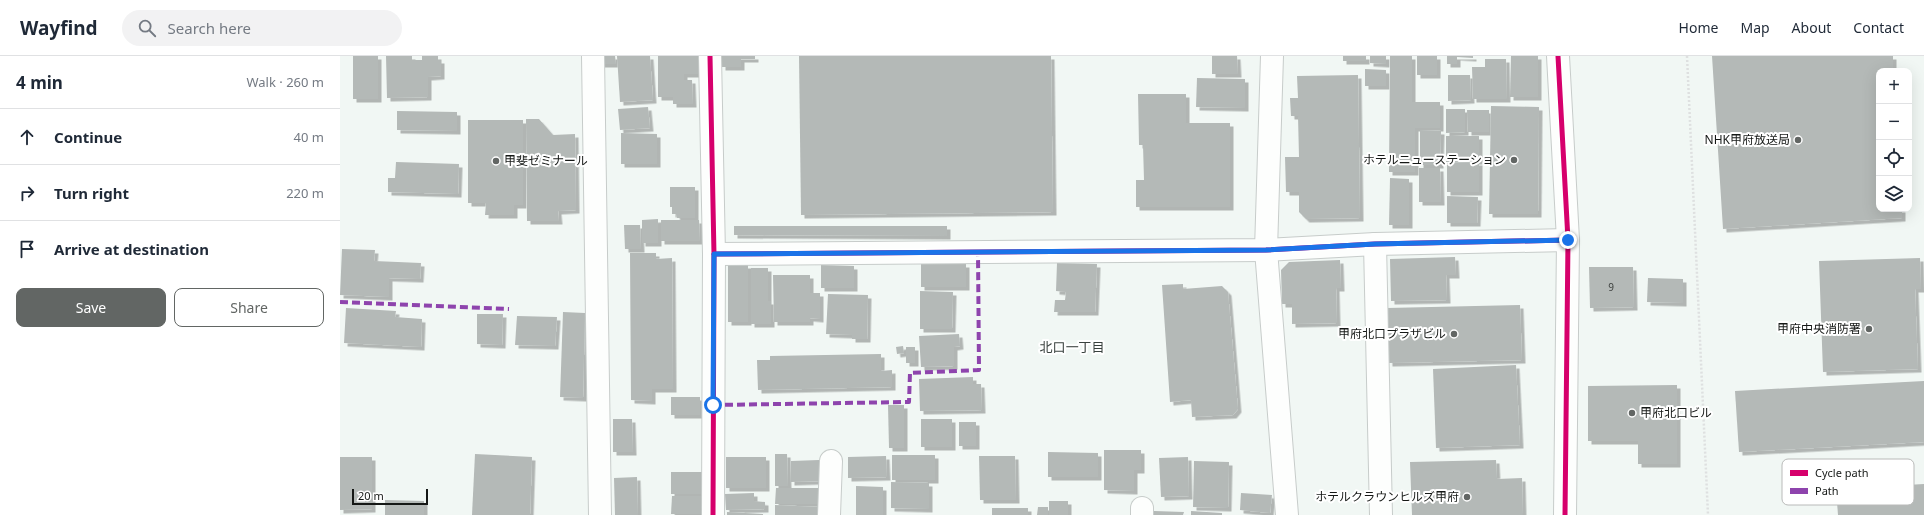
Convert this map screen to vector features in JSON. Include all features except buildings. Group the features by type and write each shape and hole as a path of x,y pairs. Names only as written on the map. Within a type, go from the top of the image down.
{"street":[{"path":"594,56 600,515"},
{"path":"710,56 714,254 714,515"},
{"path":"1272,56 1266,250 1287,515"},
{"path":"1558,56 1568,240 1565,515"},
{"path":"714,254 1266,250 1375,244 1568,240"},
{"path":"1375,244 1381,515"},
{"path":"829,515 830,461"}],"path":[{"path":"1687,56 1708,515"}],"marked path":[{"path":"713,405 909,402 910,373 979,370 978,252"},
{"path":"340,302 509,309"}],"cycle path":[{"path":"710,56 714,254 713,515"},
{"path":"1558,56 1568,240 1565,515"},
{"path":"714,254 1266,250 1375,244 1568,240"}],"place":[{"name":"NHK甲府放送局","path":"1798,140"},
{"name":"ホテルニューステーション","path":"1514,160"},
{"name":"甲斐ゼミナール","path":"496,161"},
{"name":"甲府中央消防署","path":"1869,329"},
{"name":"甲府北口プラザビル","path":"1454,334"},
{"name":"甲府北口ビル","path":"1632,413"},
{"name":"ホテルクラウンヒルズ甲府","path":"1467,497"}],"district":[{"name":"北口一丁目","path":"1072,347"}],"route":[{"path":"713,405 714,254 1266,250 1375,244 1568,240"}]}
